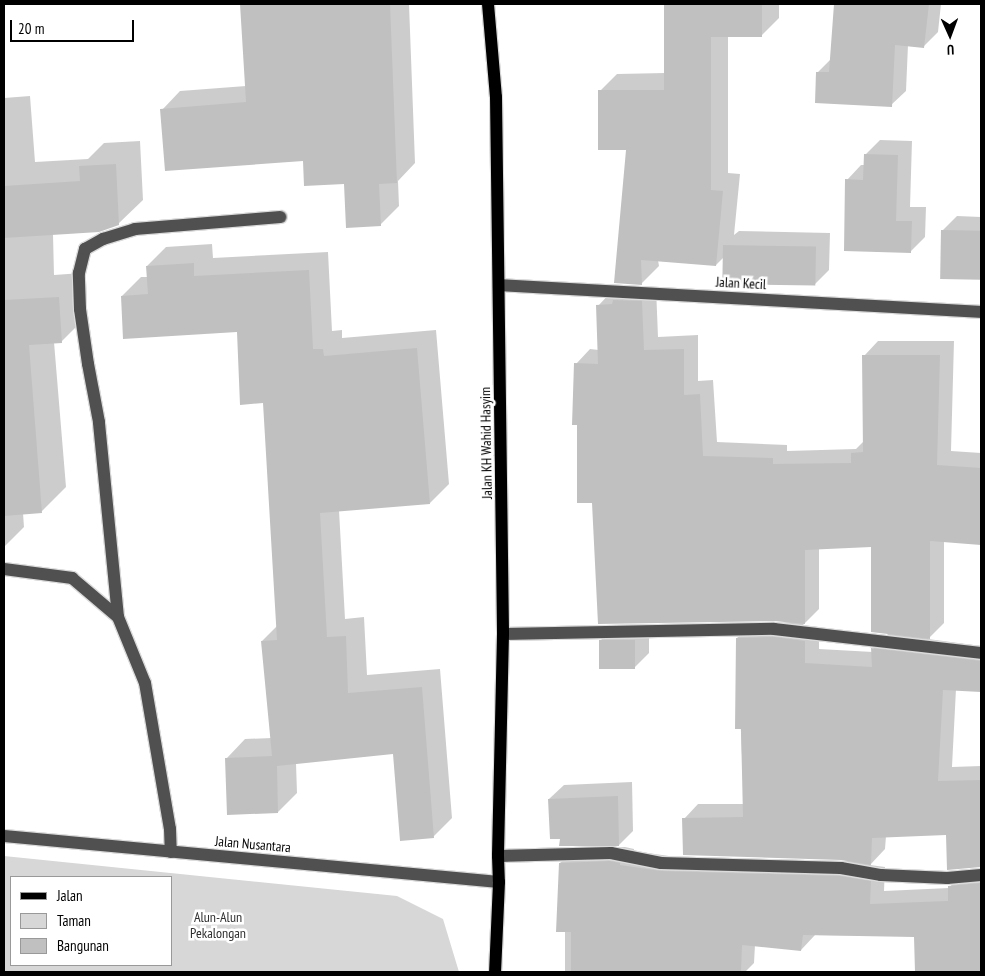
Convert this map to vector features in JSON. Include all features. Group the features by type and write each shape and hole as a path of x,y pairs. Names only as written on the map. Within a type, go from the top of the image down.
{"main road":[{"name":"Jalan KH Wahid Hasyim","path":"488,4 496,97 503,634 499,882 495,972"}],"street":[{"path":"171,852 170,829 145,683 118,617 99,422 80,310 79,273 85,249 103,238 135,229 281,217"},
{"name":"Jalan Kecil","path":"499,285 981,312"},
{"path":"4,569 72,578 118,617"},
{"path":"503,634 774,629 981,653"},
{"name":"Jalan Nusantara","path":"4,836 499,882"},
{"path":"498,856 611,853 661,863 834,868 858,870 881,875 947,878 981,875"}],"green space":[{"name":"Alun-Alun Pekalongan","path":"4,856 397,896 443,919 459,972 4,972"}],"building":[{"path":"240,4 390,4 397,183 379,184 381,226 346,228 344,184 304,186 303,161 165,171 160,109 246,102"},
{"path":"664,4 762,4 762,37 711,37 711,190 723,191 716,266 641,260 642,285 614,283 626,150 598,150 598,90 664,90"},
{"path":"834,4 929,4 924,48 895,45 892,107 815,103 816,72 829,72"},
{"path":"864,154 898,155 896,221 912,221 911,253 844,251 845,179 863,180"},
{"path":"116,164 119,225 99,232 4,238 4,186 80,181 79,166"},
{"path":"941,230 981,231 980,280 940,279"},
{"path":"723,245 816,247 815,286 722,284"},
{"path":"194,263 194,276 309,270 313,349 323,349 324,356 417,348 430,504 320,513 327,637 346,636 348,693 422,687 434,838 400,841 393,754 277,766 278,813 227,815 225,758 272,756 261,641 277,640 263,403 240,405 237,332 123,339 121,296 148,294 146,266"},
{"path":"59,297 62,343 29,345 42,513 4,516 4,300"},
{"path":"613,300 642,301 644,350 684,349 684,395 700,394 703,456 773,458 773,464 851,463 851,453 863,452 862,355 940,355 937,465 981,468 981,545 930,541 930,639 871,632 871,547 805,550 805,624 774,621 598,624 592,503 577,503 577,425 572,425 574,363 598,364 596,305 612,304"},
{"path":"774,637 805,641 805,663 872,667 871,648 981,661 981,692 943,690 938,781 981,780 981,867 947,870 946,835 872,838 871,865 841,860 683,855 682,818 743,817 741,729 735,729 736,638"},
{"path":"599,640 635,640 635,669 599,669"},
{"path":"618,796 619,846 559,846 560,839 550,839 548,799"},
{"path":"610,861 620,863 620,865 661,871 840,876 871,881 870,904 948,901 948,886 981,883 981,972 915,972 914,937 803,935 801,951 742,945 741,972 571,972 571,932 556,932 559,863"}]}
